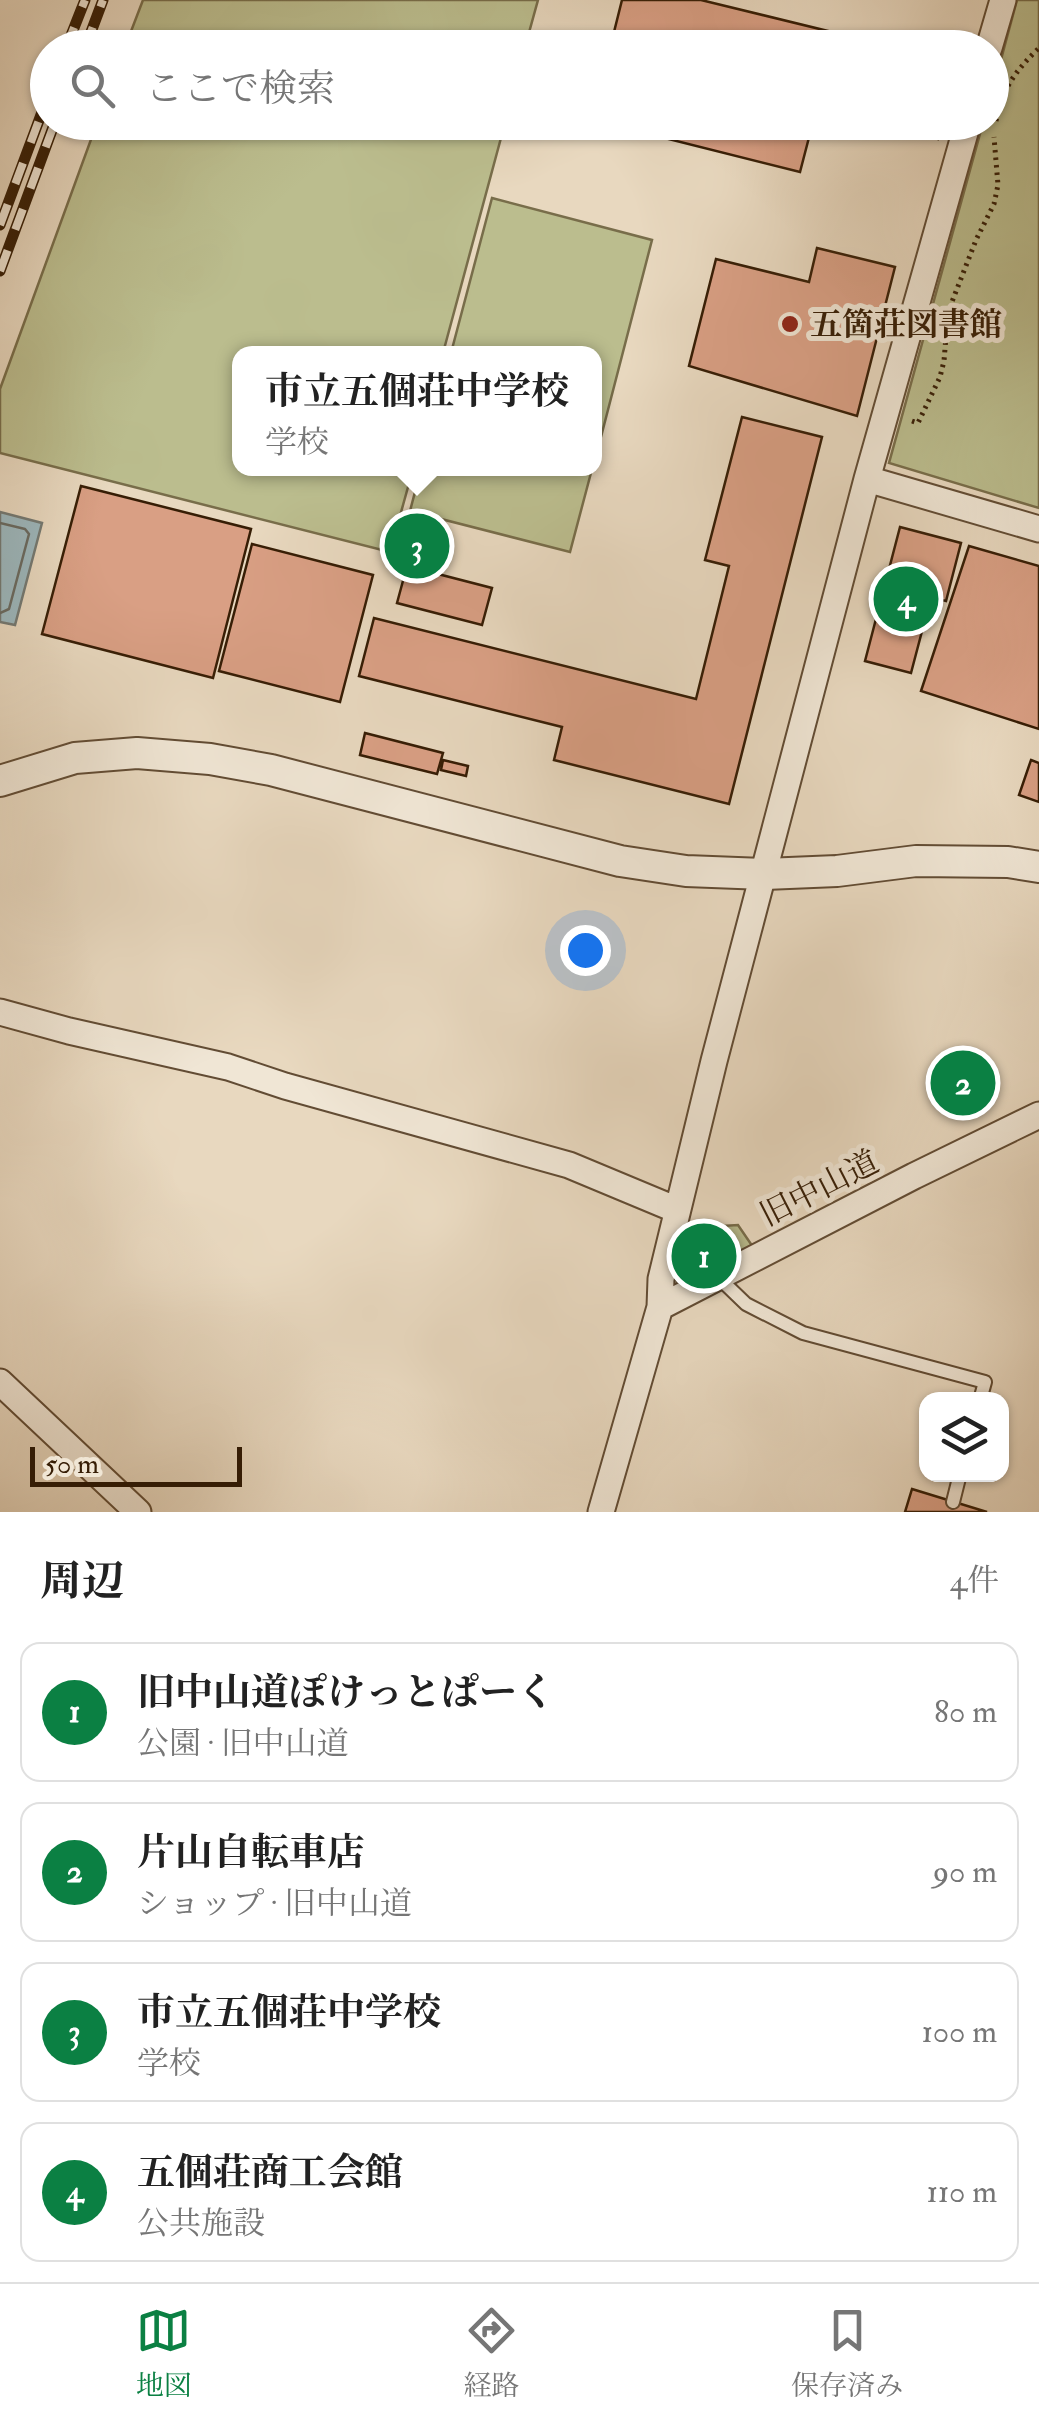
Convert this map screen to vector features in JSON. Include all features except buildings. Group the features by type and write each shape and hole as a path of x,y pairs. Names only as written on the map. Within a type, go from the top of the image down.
{"street":[{"path":"994,30 1002,0"},
{"path":"601,1512 660,1307 661,1279 714,1061 867,479 963,140"},
{"path":"867,479 1039,529"},
{"path":"0,781 74,758 137,753 210,759 271,770 620,861 686,871 764,874 916,861 1008,862 1039,867"},
{"path":"0,1012 228,1066 286,1086 569,1165 677,1210"},
{"name":"旧中山道","path":"660,1307 1039,1115"},
{"path":"0,1382 138,1512"}],"lane":[{"path":"717,1276 746,1304 803,1333 985,1382 982,1392"},
{"path":"952,1502 958,1482"}],"path":[{"path":"1009,83 1039,48"},
{"path":"886,414 918,423 940,377 948,312 994,204 998,185 993,140"}],"green space":[{"path":"143,0 538,0 530,30 132,30"},
{"path":"1017,0 1039,0 1039,508 889,463 978,140 1009,140 1009,30"},
{"path":"91,140 500,140 445,346 232,346 232,476 411,476 390,552 0,453 0,389"},
{"path":"492,198 652,240 602,433 602,346 453,346"},
{"path":"419,476 590,476 570,552 410,511"},
{"path":"682,1222 705,1227 738,1225 753,1247 679,1283 669,1274"}],"water":[{"path":"0,512 42,523 15,625 0,622"}],"railway":[{"path":"73,30 85,0"},
{"path":"92,30 103,0"},
{"path":"0,225 32,140"},
{"path":"0,271 48,140"}],"place":[{"name":"五箇荘図書館","path":"790,324"},
{"name":"市立五個荘中学校","path":"417,546"},
{"name":"五個荘商工会館","path":"906,599"},
{"name":"片山自転車店","path":"963,1083"},
{"name":"旧中山道ぽけっとぱーく","path":"704,1256"}]}
